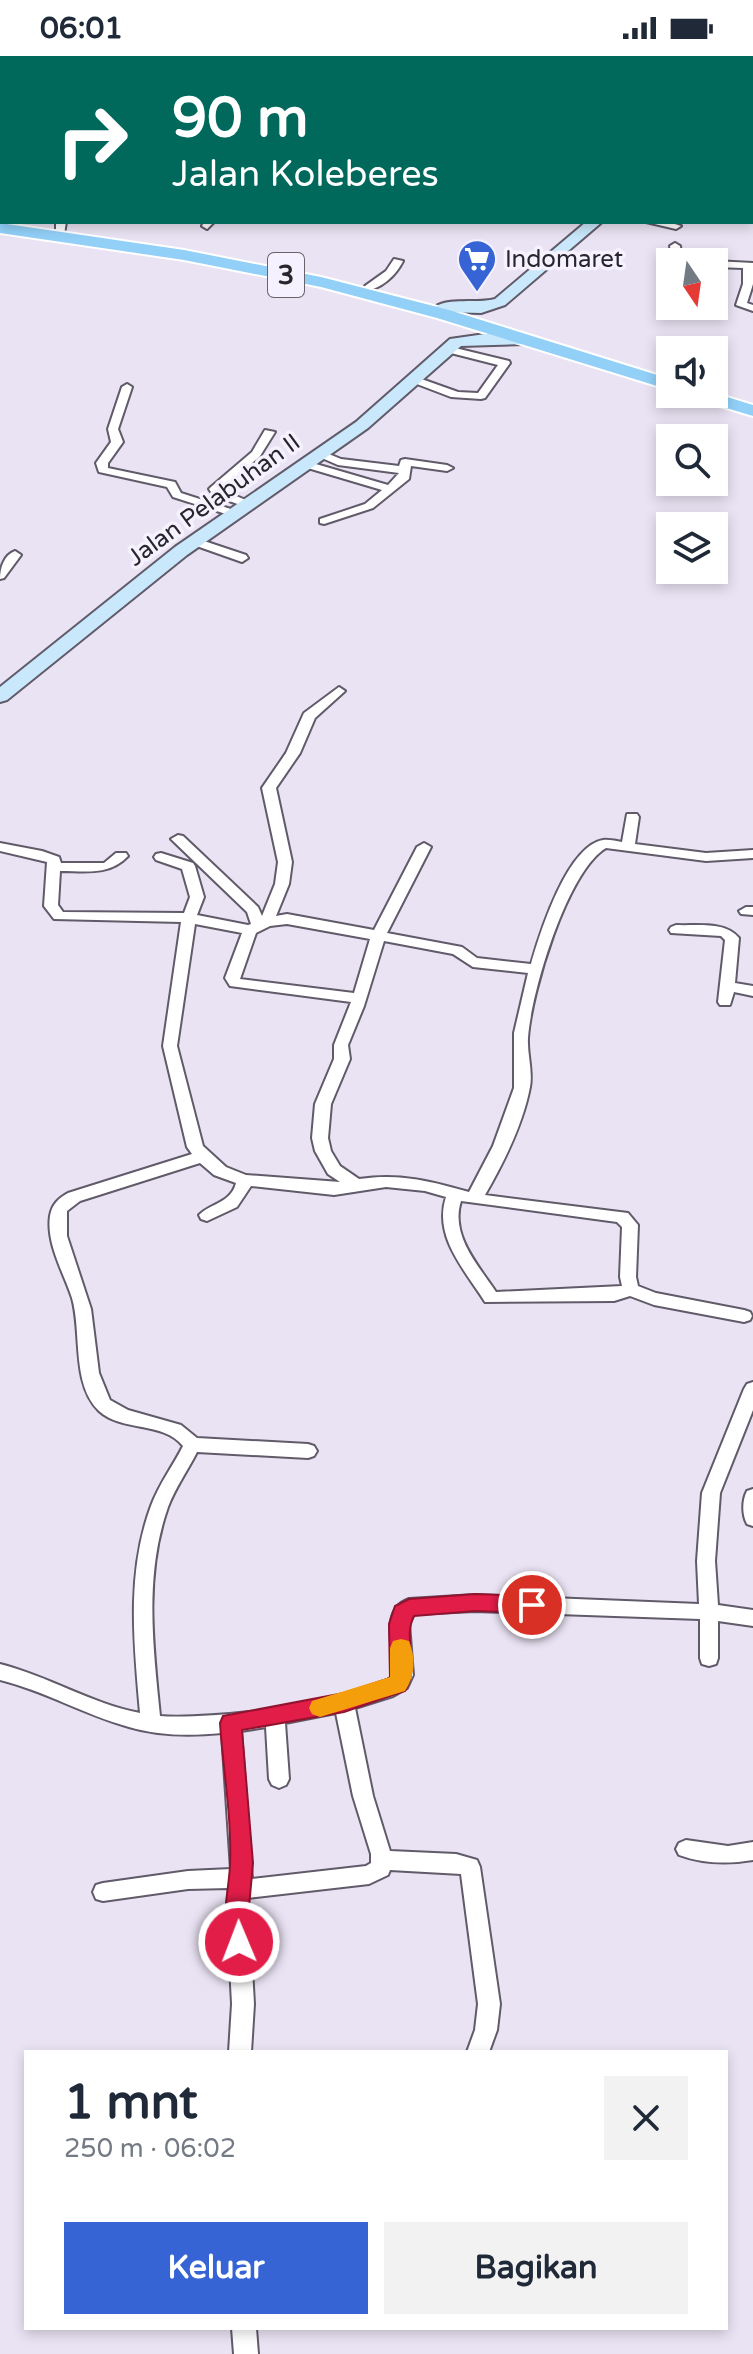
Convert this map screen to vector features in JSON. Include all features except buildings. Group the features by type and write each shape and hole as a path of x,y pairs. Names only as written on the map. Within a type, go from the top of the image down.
{"main road":[{"path":"438,308 481,308 500,302 593,224"},
{"name":"3","path":"0,226 65,231 438,308"},
{"name":"3","path":"141,246 369,288 656,378"},
{"path":"500,302 506,316 528,337"},
{"path":"438,308 451,326 452,346 492,338 528,337"},
{"name":"Jalan Pelabuhan II","path":"0,696 145,579 240,508 362,425 452,346"},
{"path":"728,398 753,404"},
{"path":"728,399 753,411"}],"street":[{"path":"0,93 0,106"},
{"path":"664,224 676,226"},
{"path":"369,288 386,277 398,261"},
{"path":"728,265 750,266 741,305 753,308"},
{"path":"413,379 439,386 444,391 481,396 505,363 452,346"},
{"path":"127,387 113,429 117,442 102,463 103,470 171,484 177,495 240,508"},
{"path":"240,508 215,489 256,454 269,432"},
{"path":"312,458 334,474 343,489 369,467"},
{"path":"312,458 402,470"},
{"path":"402,470 407,462 447,468"},
{"path":"324,521 362,509 405,477 402,470"},
{"path":"355,479 391,489"},
{"path":"195,542 242,558"},
{"path":"0,575 15,555"},
{"path":"339,691 309,716 293,753 269,788 274,823 285,862 282,884 232,978 235,983 359,998"},
{"path":"628,847 632,817"},
{"path":"178,839 253,910 259,926"},
{"path":"473,1199 486,1183 523,1085 520,1038 526,1000 569,881 585,854 597,845 706,857 753,854"},
{"path":"0,847 54,860 50,901 59,916 189,918 259,926 287,919 457,950 473,962 536,969"},
{"path":"357,1186 334,1170 323,1151 320,1138 323,1104 342,1059 341,1045 378,936 424,847"},
{"path":"55,867 107,867 121,856"},
{"path":"161,857 188,866 197,897 189,918 170,1046 198,1153 220,1171 244,1180 317,1189 386,1181 425,1185 473,1199 628,1220 631,1250 628,1286 631,1290"},
{"path":"676,930 724,932 732,938 726,994 753,991"},
{"path":"192,1445 176,1431 105,1407 97,1394 84,1310 58,1225 63,1203 74,1197 198,1153"},
{"path":"207,1215 223,1209 239,1196 244,1180"},
{"path":"455,1194 449,1213 453,1238 491,1298 594,1296 631,1290 654,1299 744,1316"},
{"path":"709,1658 706,1561 711,1493 753,1389"},
{"path":"192,1445 308,1451"},
{"path":"151,1724 144,1599 149,1542 161,1503 192,1445"},
{"path":"753,1496 753,1519"},
{"path":"0,1672 151,1724 197,1727 344,1703 401,1681 399,1624 403,1612 409,1607 475,1603 709,1612 753,1618"},
{"path":"103,1892 188,1880 241,1884 379,1872 382,1860 363,1796 344,1703"},
{"path":"275,1716 279,1779"},
{"path":"231,1723 241,1884 237,1907 243,2004 240,2050"},
{"path":"686,1849 728,1855 753,1851"},
{"path":"382,1860 456,1863 470,1867 489,2004 486,2030 479,2050"},
{"path":"244,2330 246,2354"}],"slow traffic":[{"path":"320,1708 398,1685 403,1676 401,1648"}],"place":[{"name":"Indomaret","path":"477,293"}],"route":[{"path":"239,1942 237,1907 242,1863 231,1723 344,1703 398,1685 403,1676 399,1624 403,1612 409,1607 475,1603 532,1605"}]}
